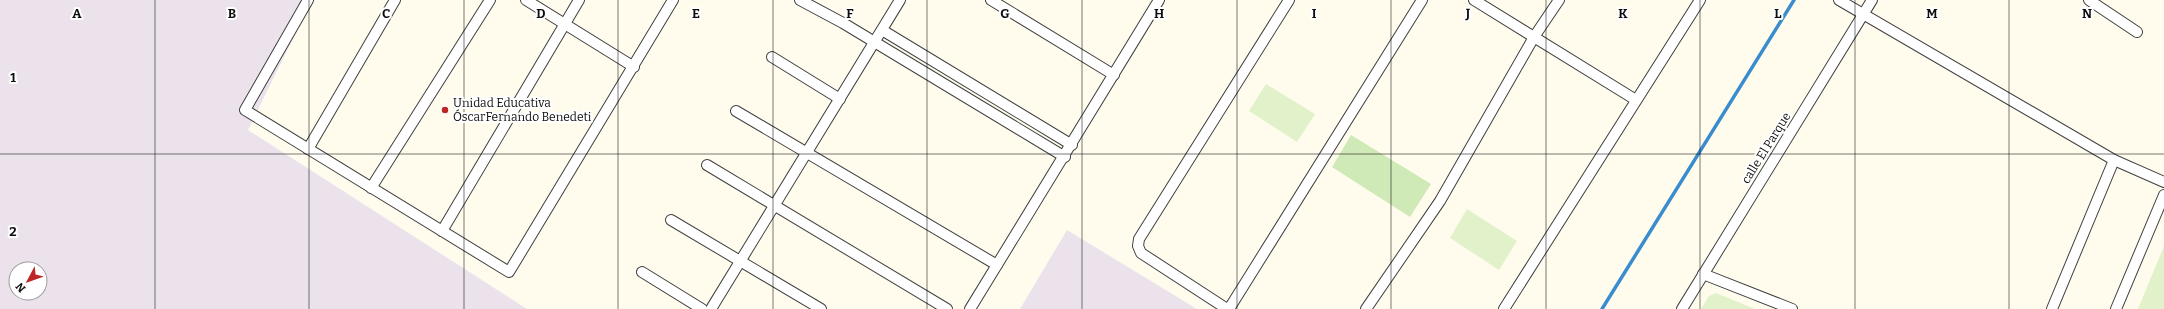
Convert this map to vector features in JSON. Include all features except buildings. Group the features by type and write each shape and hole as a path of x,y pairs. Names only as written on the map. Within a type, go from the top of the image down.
{"street":[{"path":"308,0 245,110 509,272 673,0"},
{"path":"308,149 394,0"},
{"path":"371,188 490,0"},
{"path":"526,0 634,66"},
{"path":"442,231 580,0"},
{"path":"800,0 875,43 1065,157"},
{"path":"711,309 900,0"},
{"path":"992,0 1114,75"},
{"path":"1289,0 1139,239 1138,246 1141,253 1228,309 1422,0"},
{"path":"1474,0 1636,100"},
{"path":"1366,309 1440,201 1534,37 1559,0"},
{"path":"1504,309 1700,0"},
{"path":"1839,0 2114,160 2164,182"},
{"name":"calle El Parque","path":"1682,309 1872,0"},
{"path":"2089,0 2137,32"},
{"path":"970,309 1065,157 1156,1"},
{"path":"882,30 1072,145"},
{"path":"772,57 840,100"},
{"path":"736,111 806,154 997,266"},
{"path":"2052,309 2114,160"},
{"path":"707,165 947,309"},
{"path":"2116,309 2164,195"},
{"path":"671,220 821,309"},
{"path":"642,272 702,309"},
{"path":"1703,274 1792,309"}],"shaded area":[{"path":"0,0 312,0 248,130 527,309 0,309"},
{"path":"1067,230 1197,309 1020,309"}],"green space":[{"path":"1266,84 1315,114 1297,142 1249,111"},
{"path":"1351,135 1431,184 1410,217 1332,167"},
{"path":"1467,209 1517,241 1499,270 1450,238"},
{"path":"2164,246 2164,309 2138,309"},
{"path":"1716,293 1755,309 1701,309 1709,296"}],"waterway":[{"path":"1602,309 1794,0"}],"place":[{"name":"Unidad Educativa ÓscarFernando Benedeti","path":"445,110"}]}
